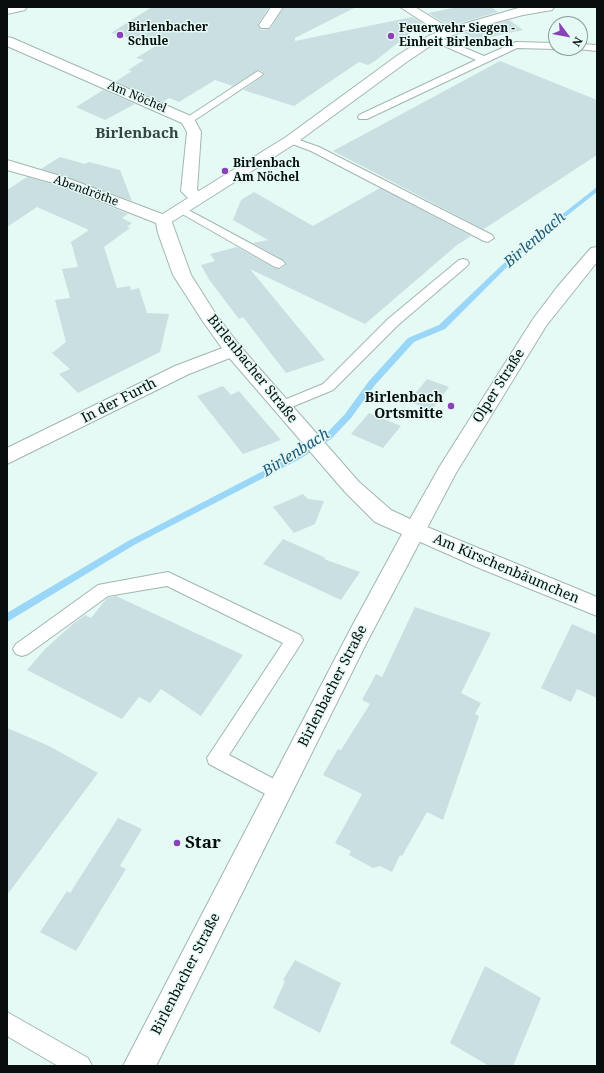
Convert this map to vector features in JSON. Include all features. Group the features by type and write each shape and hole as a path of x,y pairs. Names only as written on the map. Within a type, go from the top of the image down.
{"street":[{"path":"7,10 21,7"},
{"path":"265,25 277,7"},
{"path":"406,7 448,32"},
{"path":"164,220 291,140 403,58 434,38 448,32 508,15 548,7"},
{"name":"Am Nöchel","path":"7,41 173,112 188,120"},
{"path":"188,120 194,132 189,191 198,199"},
{"name":"Abendröthe","path":"7,165 62,181 164,220"},
{"name":"Birlenbacher Straße","path":"139,1066 359,635 415,530 383,516 352,487 233,350 208,316 182,275 166,233 164,220"},
{"name":"Olper Straße","path":"415,530 447,471 539,323 564,290 597,252"},
{"name":"In der Furth","path":"7,457 182,370 233,350"},
{"name":"Am Kirschenbäumchen","path":"415,530 487,562 597,607"}],"lane":[{"path":"434,38 484,60"},
{"path":"363,118 516,45 548,46"},
{"path":"188,120 258,74"},
{"path":"291,140 315,149 488,238"},
{"path":"182,209 279,264"},
{"path":"282,406 328,387 393,322 463,263"},
{"path":"22,649 104,590 168,579 294,640 216,758 280,792"},
{"path":"7,1024 80,1066"}],"building":[{"path":"152,7 269,7 258,24 261,30 270,29 284,7 356,7 295,38 295,41 412,17 423,23 375,61 368,65 359,62 294,106 243,90 264,75 264,73 259,70 233,86 215,80 179,102 169,98 163,102 115,82 132,71 128,70 144,60 136,58 157,45 111,33"},
{"path":"458,7 491,7 498,12 449,26 428,13"},
{"path":"509,20 523,30 477,40 462,33"},
{"path":"500,61 597,100 597,155 487,227 483,229 333,151"},
{"path":"103,90 135,104 105,120 76,107"},
{"path":"60,157 85,164 89,162 120,170 132,201 41,169"},
{"path":"27,177 57,185 128,214 122,218 132,223 127,227 130,228 104,247 117,288 130,286 131,290 139,288 147,313 169,314 160,352 78,393 59,374 70,369 52,353 66,342 55,300 70,298 62,269 78,267 71,242 89,230 37,207 7,227 7,190"},
{"path":"380,188 471,236 457,245 365,324 250,269 325,360 286,373 243,317 239,319 210,281 201,265 215,261 210,254 237,247 275,268 280,269 286,265 284,260 253,243 268,240 233,220 241,200 254,192 313,226"},
{"path":"427,379 449,387 431,411 409,401"},
{"path":"223,386 231,395 239,391 281,440 243,454 197,396"},
{"path":"369,413 401,426 383,448 351,434"},
{"path":"303,494 308,499 324,501 315,524 294,533 273,507"},
{"path":"283,539 326,558 324,559 360,572 341,600 263,564"},
{"path":"116,596 243,655 201,716 161,689 150,703 139,697 122,719 27,670 45,649 74,623 85,615 91,618 107,598"},
{"path":"415,607 491,633 461,693 481,703 475,714 479,716 443,820 427,812 402,856 400,855 392,872 380,866 373,868 349,855 351,851 335,843 362,794 323,775 338,749 341,750 370,704 362,700 376,674 382,677"},
{"path":"572,624 597,635 597,698 577,689 571,702 541,688"},
{"path":"7,728 47,745 98,773 7,895"},
{"path":"118,818 142,829 120,866 126,869 76,951 40,932 67,891 70,893"},
{"path":"295,960 341,983 320,1033 273,1008 285,981 283,980"},
{"path":"485,966 541,998 513,1066 489,1066 450,1043"}],"waterway":[{"name":"Birlenbach","path":"7,618 131,543 295,458 328,437 348,416 372,383 411,340 442,327 525,246 597,189"}],"place":[{"name":"Birlenbacher Schule","path":"120,35"},
{"name":"Feuerwehr Siegen - Einheit Birlenbach","path":"391,36"},
{"name":"Birlenbach Am Nöchel","path":"225,171"},
{"name":"Birlenbach Ortsmitte","path":"451,406"},
{"name":"Star","path":"177,843"}],"district":[{"name":"Birlenbach","path":"137,134"}]}
